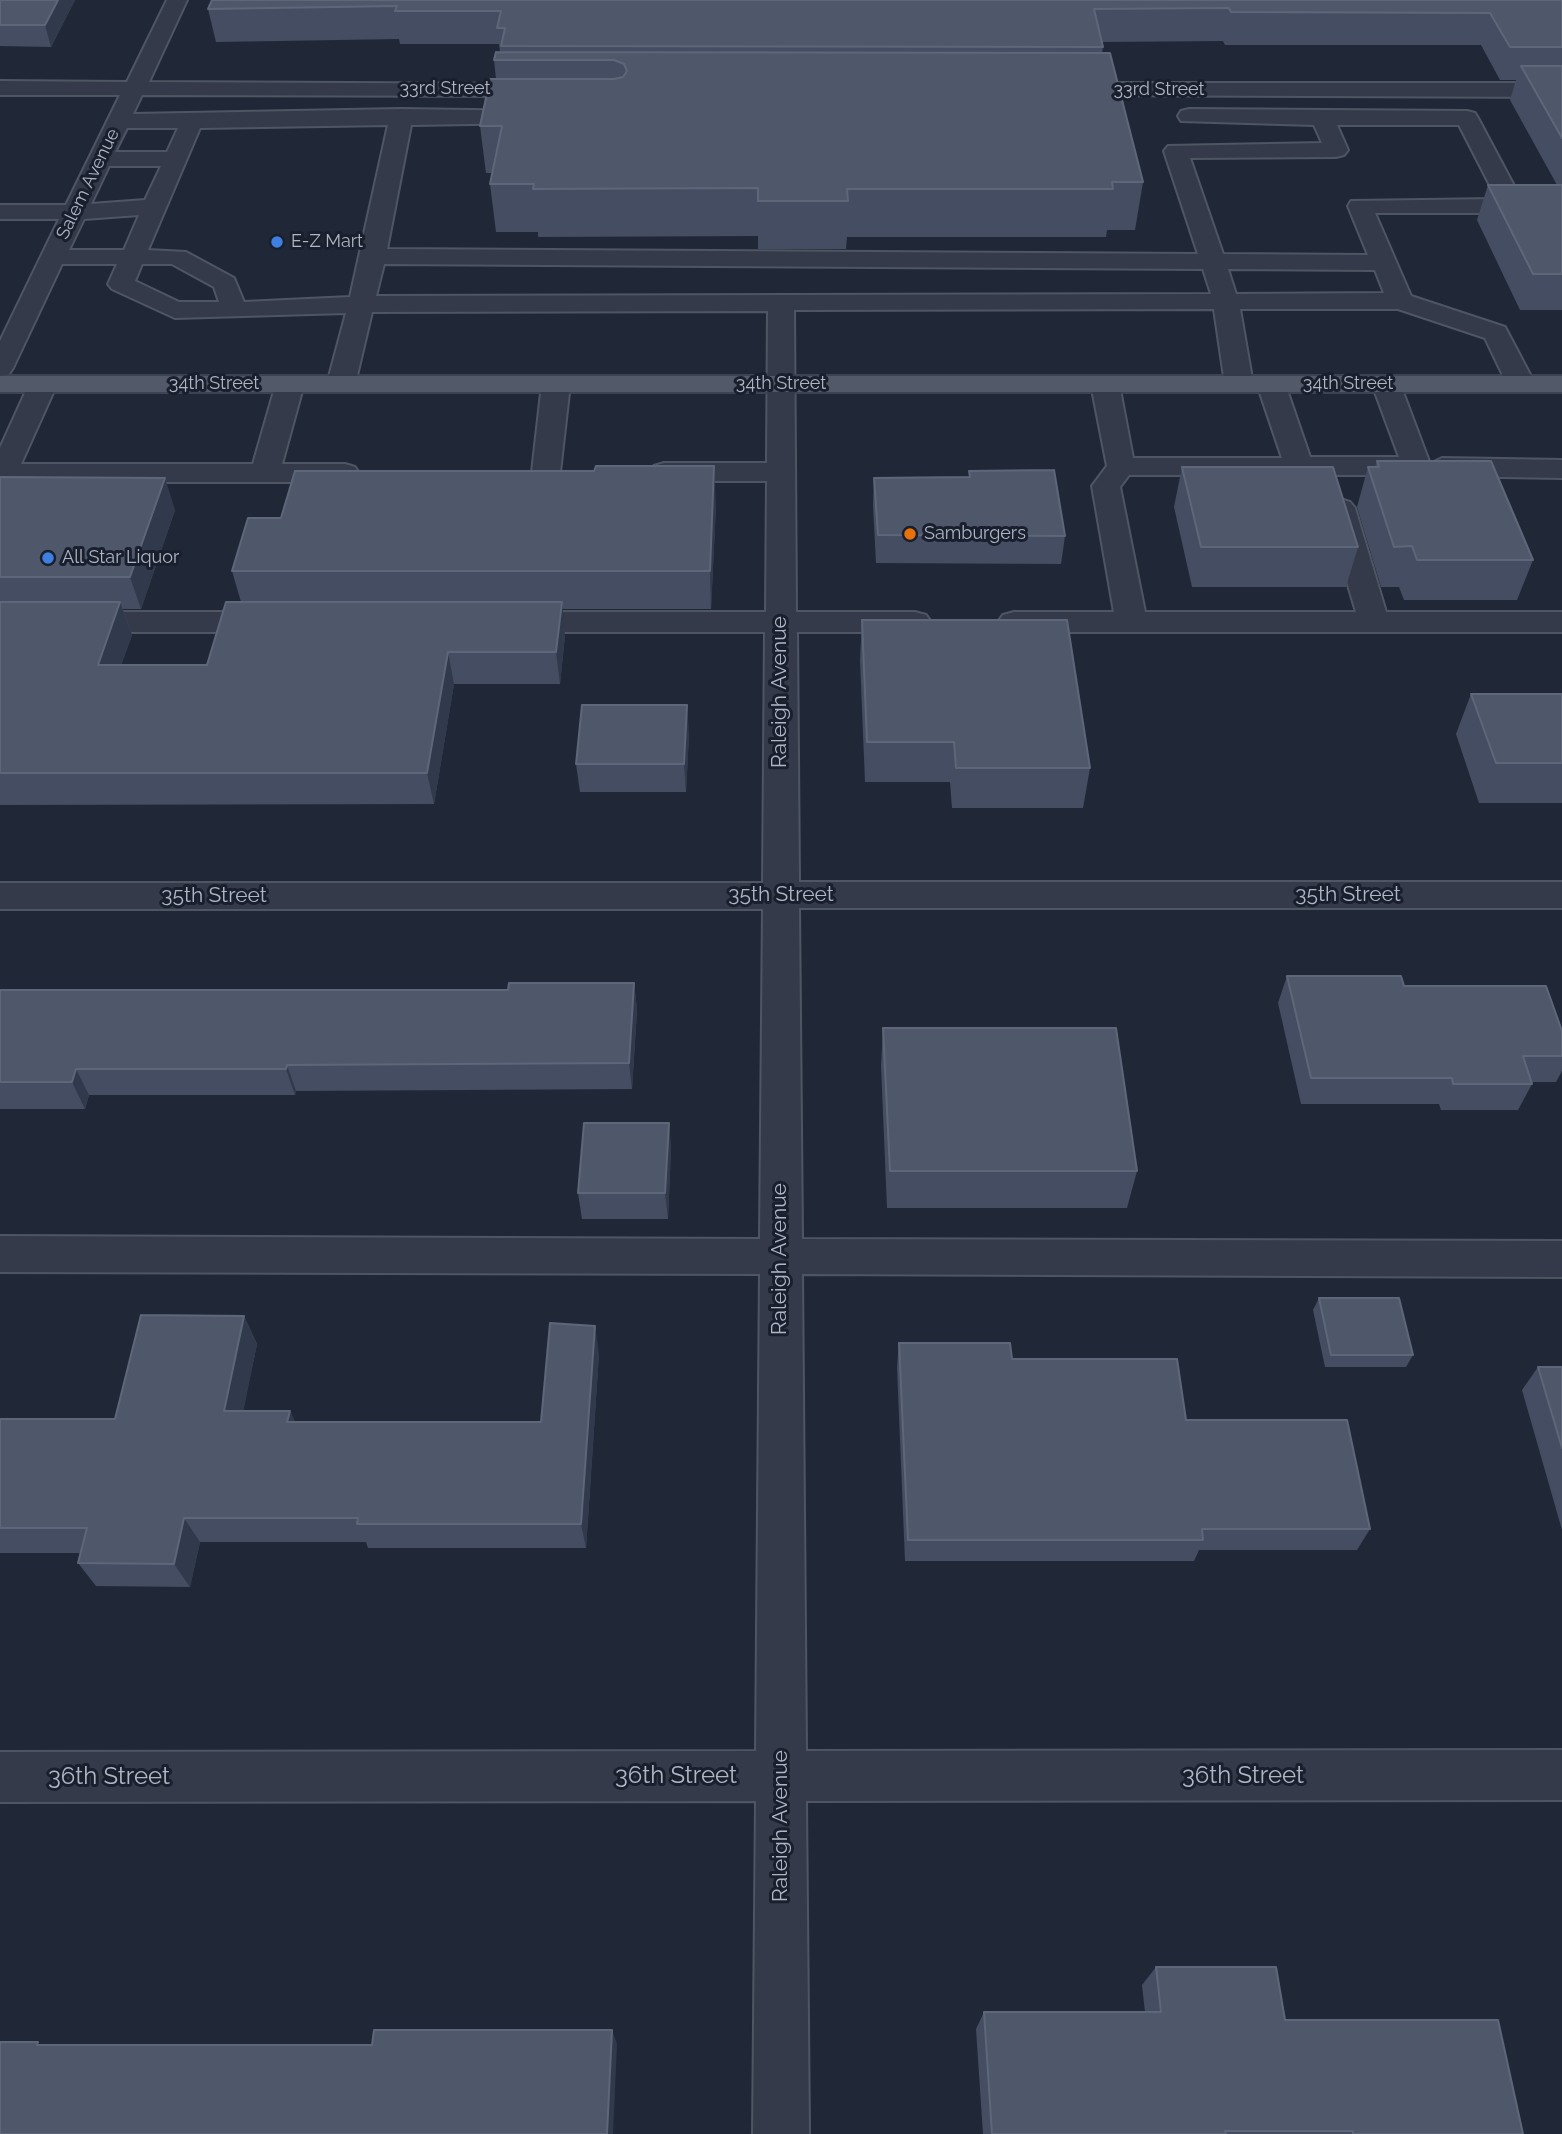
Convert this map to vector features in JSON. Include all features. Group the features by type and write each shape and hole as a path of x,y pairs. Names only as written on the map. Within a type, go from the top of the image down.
{"main road":[{"name":"34th Street","path":"0,384 1562,384"}],"street":[{"name":"Salem Avenue","path":"0,368 177,0"},
{"name":"33rd Street","path":"0,88 564,89"},
{"name":"33rd Street","path":"1049,90 1562,90"},
{"path":"341,384 363,304 401,116"},
{"path":"118,121 555,116"},
{"path":"1170,116 1467,118 1513,206"},
{"path":"1323,118 1400,301"},
{"path":"192,121 121,285 175,310 363,304 1400,301 1496,332 1521,384"},
{"path":"1238,384 1226,302 1175,151 1336,150"},
{"path":"100,159 175,159"},
{"path":"1352,187 1513,206 1562,206"},
{"path":"0,212 75,212 156,206"},
{"path":"373,256 1382,262"},
{"path":"54,257 177,257 225,283 234,310"},
{"name":"Raleigh Avenue","path":"780,2134 781,303"},
{"path":"43,384 1,473 372,473"},
{"path":"265,473 290,384"},
{"path":"546,472 555,384"},
{"path":"1105,384 1121,467 1106,486 1132,622"},
{"path":"1271,384 1313,466 1374,622"},
{"path":"1386,384 1416,466"},
{"path":"1121,467 1416,466 1562,469"},
{"path":"643,472 781,472"},
{"path":"0,622 306,622"},
{"path":"488,622 942,622"},
{"path":"983,622 1562,622"},
{"name":"35th Street","path":"0,896 1562,895"},
{"path":"0,1254 1562,1259"},
{"name":"36th Street","path":"0,1777 1562,1775"}],"building":[{"path":"0,0 58,0 45,25 0,25"},
{"path":"212,0 1562,0 1562,47 1510,47 1490,13 1231,12 1229,8 1094,9 1103,47 501,46 505,28 497,28 501,11 395,11 397,6 208,9"},
{"path":"496,52 1110,53 1143,182 1112,182 1113,189 847,189 848,201 758,201 758,188 533,189 534,184 490,184 502,126 480,126 490,79 614,79 623,77 627,71 624,64 614,60 494,60"},
{"path":"1521,66 1562,66 1562,138"},
{"path":"1488,185 1562,185 1562,274 1533,274"},
{"path":"1377,461 1491,461 1533,560 1417,560 1412,546 1394,547 1368,467 1379,467"},
{"path":"596,466 714,466 710,571 232,571 248,518 281,518 295,471 594,471"},
{"path":"1182,467 1333,467 1358,547 1201,547"},
{"path":"1054,470 1065,536 878,535 874,478 970,477 969,471"},
{"path":"0,477 165,478 130,577 0,577"},
{"path":"0,602 120,602 98,665 207,665 226,602 562,602 556,652 448,652 427,773 0,773"},
{"path":"862,620 1067,620 1090,768 956,768 954,742 867,742"},
{"path":"1471,694 1562,694 1562,763 1496,763"},
{"path":"582,705 687,705 684,764 576,764"},
{"path":"1287,976 1401,976 1404,986 1546,986 1562,1031 1562,1056 1523,1056 1532,1084 1453,1084 1452,1078 1311,1078"},
{"path":"509,983 634,983 629,1063 287,1065 286,1069 76,1069 72,1082 0,1082 0,990 508,990"},
{"path":"883,1028 1116,1028 1137,1171 890,1171"},
{"path":"584,1123 669,1123 665,1193 578,1193"},
{"path":"1319,1298 1399,1298 1413,1355 1331,1355"},
{"path":"141,1315 244,1316 224,1411 290,1411 287,1422 541,1422 550,1323 595,1326 581,1524 357,1524 358,1518 184,1518 174,1564 78,1563 87,1528 0,1528 0,1419 115,1419"},
{"path":"899,1343 1010,1343 1012,1359 1177,1359 1186,1420 1347,1420 1370,1529 1202,1529 1203,1540 908,1540"},
{"path":"1538,1367 1562,1367 1562,1448"},
{"path":"1156,1967 1276,1967 1285,2020 1498,2020 1523,2134 1225,2131 1226,2134 992,2134 984,2012 1161,2012"},
{"path":"374,2030 612,2030 607,2134 0,2134 0,2042 38,2042 37,2045 372,2045"}],"place":[{"name":"E-Z Mart","path":"277,242"},
{"name":"Samburgers","path":"910,534"},
{"name":"All Star Liquor","path":"48,558"}]}
